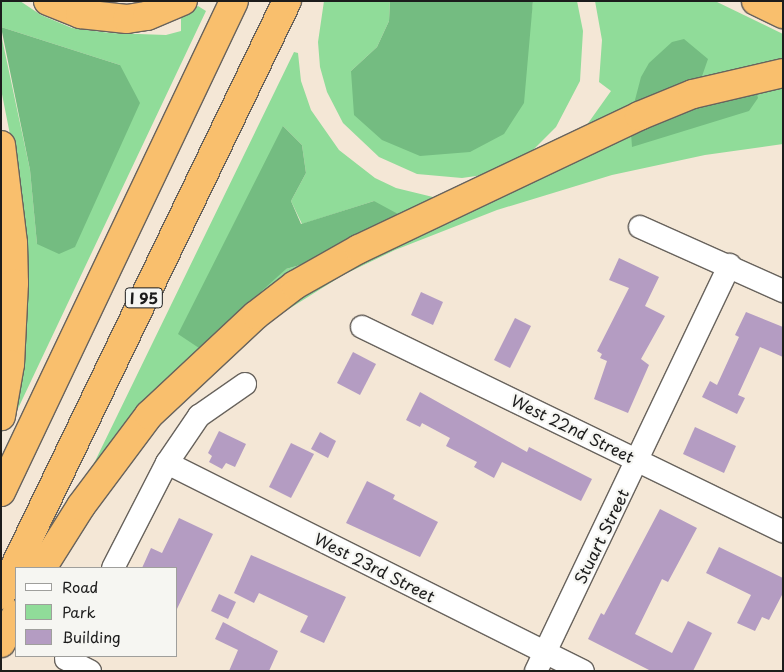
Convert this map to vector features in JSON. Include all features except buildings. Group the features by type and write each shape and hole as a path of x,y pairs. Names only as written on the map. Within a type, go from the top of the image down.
{"highway":[{"path":"48,1 80,14 127,20 154,14 184,1"},
{"name":"I 95","path":"1,492 234,1"},
{"name":"I 95","path":"1,595 287,1"},
{"path":"756,1 783,14"},
{"path":"43,567 81,506 149,415 256,315 295,285 386,236 639,116 693,94 783,73"},
{"path":"1,145 13,243 14,283 10,364 1,416"},
{"path":"1,643 15,617"}],"street":[{"path":"640,227 730,265 783,290"},
{"name":"Stuart Street","path":"541,662 730,265"},
{"name":"West 22nd Street","path":"362,328 783,531"},
{"path":"114,567 166,463 199,416 245,384"},
{"name":"West 23rd Street","path":"166,463 541,662 583,671"},
{"path":"65,662 90,671"}],"green space":[{"path":"1,1 20,1 41,15 72,28 110,33 166,35 181,31 181,13 198,6 206,11 14,417 14,155 1,89 1,34 30,170 37,244 120,65 1,27"},
{"path":"324,1 390,1 389,21 377,47 351,71 526,54 533,1 577,1 583,31 580,81 556,127 530,153 483,175 462,178 417,174 379,157 343,123 327,92 320,67 318,42"},
{"path":"390,1 533,1 524,103 504,134 470,152 420,156 382,140 354,115 351,71 377,47 389,21"},
{"path":"595,1 715,1 783,34 783,144 705,155 612,175 497,210 395,250 343,275 252,332 82,488 294,52 298,53 301,81 311,110 339,150 375,178 396,188 437,198 579,136 611,91 599,82 602,40","holes":["283,126 302,145 306,173 291,201 302,224 374,201 388,240 286,269"]},
{"path":"1,27 120,65 140,103 75,247 59,254 37,244 30,170"},
{"path":"684,39 708,59 700,82 754,83 758,98 749,111 632,147 630,119 641,77 649,63 672,42"},
{"path":"283,126 302,145 306,173 291,201 301,224 374,201 398,214 388,240 286,269 199,348 178,334"}]}
